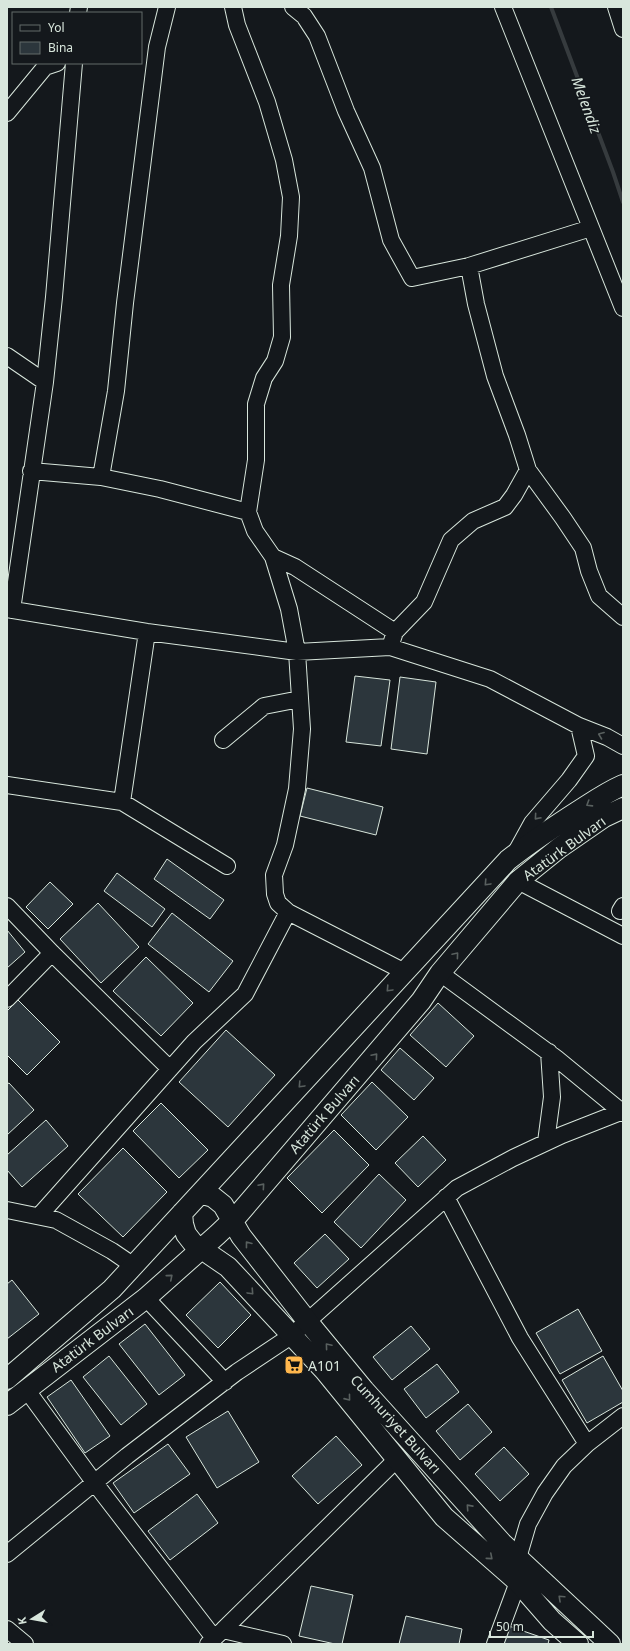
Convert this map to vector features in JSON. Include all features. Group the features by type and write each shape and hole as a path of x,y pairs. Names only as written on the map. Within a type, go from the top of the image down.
{"main road":[{"name":"Atatürk Bulvarı","path":"7,1379 112,1289 514,855 538,836 611,791 623,786"},
{"name":"Atatürk Bulvarı","path":"7,1405 146,1298 201,1250 232,1220 421,1002 440,974 518,881 558,848 604,817 623,808"},
{"name":"Cumhuriyet Bulvarı","path":"199,1195 206,1195 218,1200 223,1205 241,1236 308,1322 364,1390 502,1543 610,1644"},
{"name":"Cumhuriyet Bulvarı","path":"182,1213 186,1234 201,1250 228,1267 325,1371 444,1517 518,1582 552,1621 578,1644"}],"street":[{"path":"101,477 116,391 125,303 157,47 166,7"},
{"path":"233,7 237,25 267,102 284,160 291,197 289,236 281,285 282,337 275,361 264,378 256,404 256,460 248,512 255,531 273,557 289,609 297,652 302,729 297,789 284,845 274,875 275,894 278,903 288,912 405,972"},
{"path":"293,7 304,16 317,36 346,111 372,168 391,240 412,278 469,266 591,228"},
{"path":"503,7 623,308"},
{"path":"616,7 623,29"},
{"path":"7,113 45,67 54,64"},
{"path":"74,64 54,297 45,382 9,609 147,632 297,652 392,639 424,602 451,540 474,521 505,507 514,495 528,470"},
{"path":"469,266 476,304 495,376 517,435 528,470 563,518 582,548 599,596 623,617"},
{"path":"7,356 45,382"},
{"path":"31,471 101,477 160,489 248,512"},
{"path":"273,557 295,567 392,639 490,679 579,726 607,737 623,746"},
{"path":"122,802 147,632"},
{"path":"223,740 264,706 300,699"},
{"path":"514,855 532,823 569,780 586,756 579,726"},
{"path":"7,786 122,802 227,866"},
{"path":"518,881 623,936"},
{"path":"7,906 52,953 170,1069"},
{"path":"39,1216 194,1042 245,994 288,912"},
{"path":"7,999 52,953"},
{"path":"7,1554 94,1482 225,1382 291,1336 457,1188 546,1142 623,1112 549,1052 440,974"},
{"path":"546,1142 552,1097 549,1052"},
{"path":"446,1197 520,1338 587,1444"},
{"path":"10,1207 56,1220 112,1251 134,1266"},
{"path":"146,1298 225,1382"},
{"path":"26,1389 94,1482 215,1637 283,1644"},
{"path":"495,1644 518,1582 518,1558 528,1524 545,1493 564,1466 587,1444 623,1416"},
{"path":"215,1637 397,1459"},
{"path":"7,1630 25,1644"}],"building":[{"path":"355,676 390,680 381,746 346,742"},
{"path":"400,677 436,682 427,754 391,749"},
{"path":"307,788 383,807 376,835 300,816"},
{"path":"167,859 224,900 210,919 154,879"},
{"path":"117,873 165,909 152,927 104,891"},
{"path":"50,882 73,904 48,929 26,907"},
{"path":"98,903 139,947 101,983 60,939"},
{"path":"172,913 233,961 209,992 148,944"},
{"path":"7,930 25,952 7,968"},
{"path":"146,957 193,1003 161,1036 113,991"},
{"path":"18,1000 60,1042 27,1075 7,1055 7,1011"},
{"path":"438,1003 474,1036 446,1067 410,1035"},
{"path":"226,1030 275,1075 228,1127 179,1082"},
{"path":"400,1048 434,1078 414,1100 381,1070"},
{"path":"372,1082 408,1117 376,1150 341,1115"},
{"path":"9,1083 34,1110 7,1135 7,1084"},
{"path":"161,1103 208,1150 179,1178 133,1131"},
{"path":"46,1120 68,1146 22,1187 7,1170 7,1155"},
{"path":"334,1130 369,1165 322,1213 287,1178"},
{"path":"423,1136 446,1160 418,1187 395,1163"},
{"path":"123,1148 167,1192 123,1237 78,1194"},
{"path":"379,1174 406,1200 361,1248 334,1222"},
{"path":"325,1234 349,1259 317,1288 294,1263"},
{"path":"12,1280 39,1314 7,1339 7,1284"},
{"path":"220,1282 251,1315 218,1348 186,1315"},
{"path":"578,1309 602,1351 560,1374 536,1333"},
{"path":"145,1324 185,1375 159,1395 119,1344"},
{"path":"411,1326 430,1349 392,1380 373,1357"},
{"path":"109,1356 147,1404 121,1425 83,1377"},
{"path":"603,1356 623,1391 623,1402 587,1423 562,1380"},
{"path":"437,1364 459,1392 426,1418 404,1389"},
{"path":"71,1380 110,1436 85,1453 47,1397"},
{"path":"468,1404 492,1432 460,1460 436,1431"},
{"path":"228,1411 259,1462 217,1488 186,1437"},
{"path":"336,1436 362,1465 318,1504 292,1476"},
{"path":"168,1444 190,1474 134,1513 113,1483"},
{"path":"504,1447 529,1474 500,1501 475,1474"},
{"path":"197,1494 218,1523 170,1560 148,1531"},
{"path":"311,1586 353,1595 342,1644 335,1644 299,1636"},
{"path":"406,1616 462,1629 459,1644 399,1644"},
{"path":"506,1625 549,1640 548,1644 500,1644"}],"waterway":[{"name":"Melendiz","path":"551,7 623,202"}],"place":[{"name":"A101","path":"294,1365"}]}
